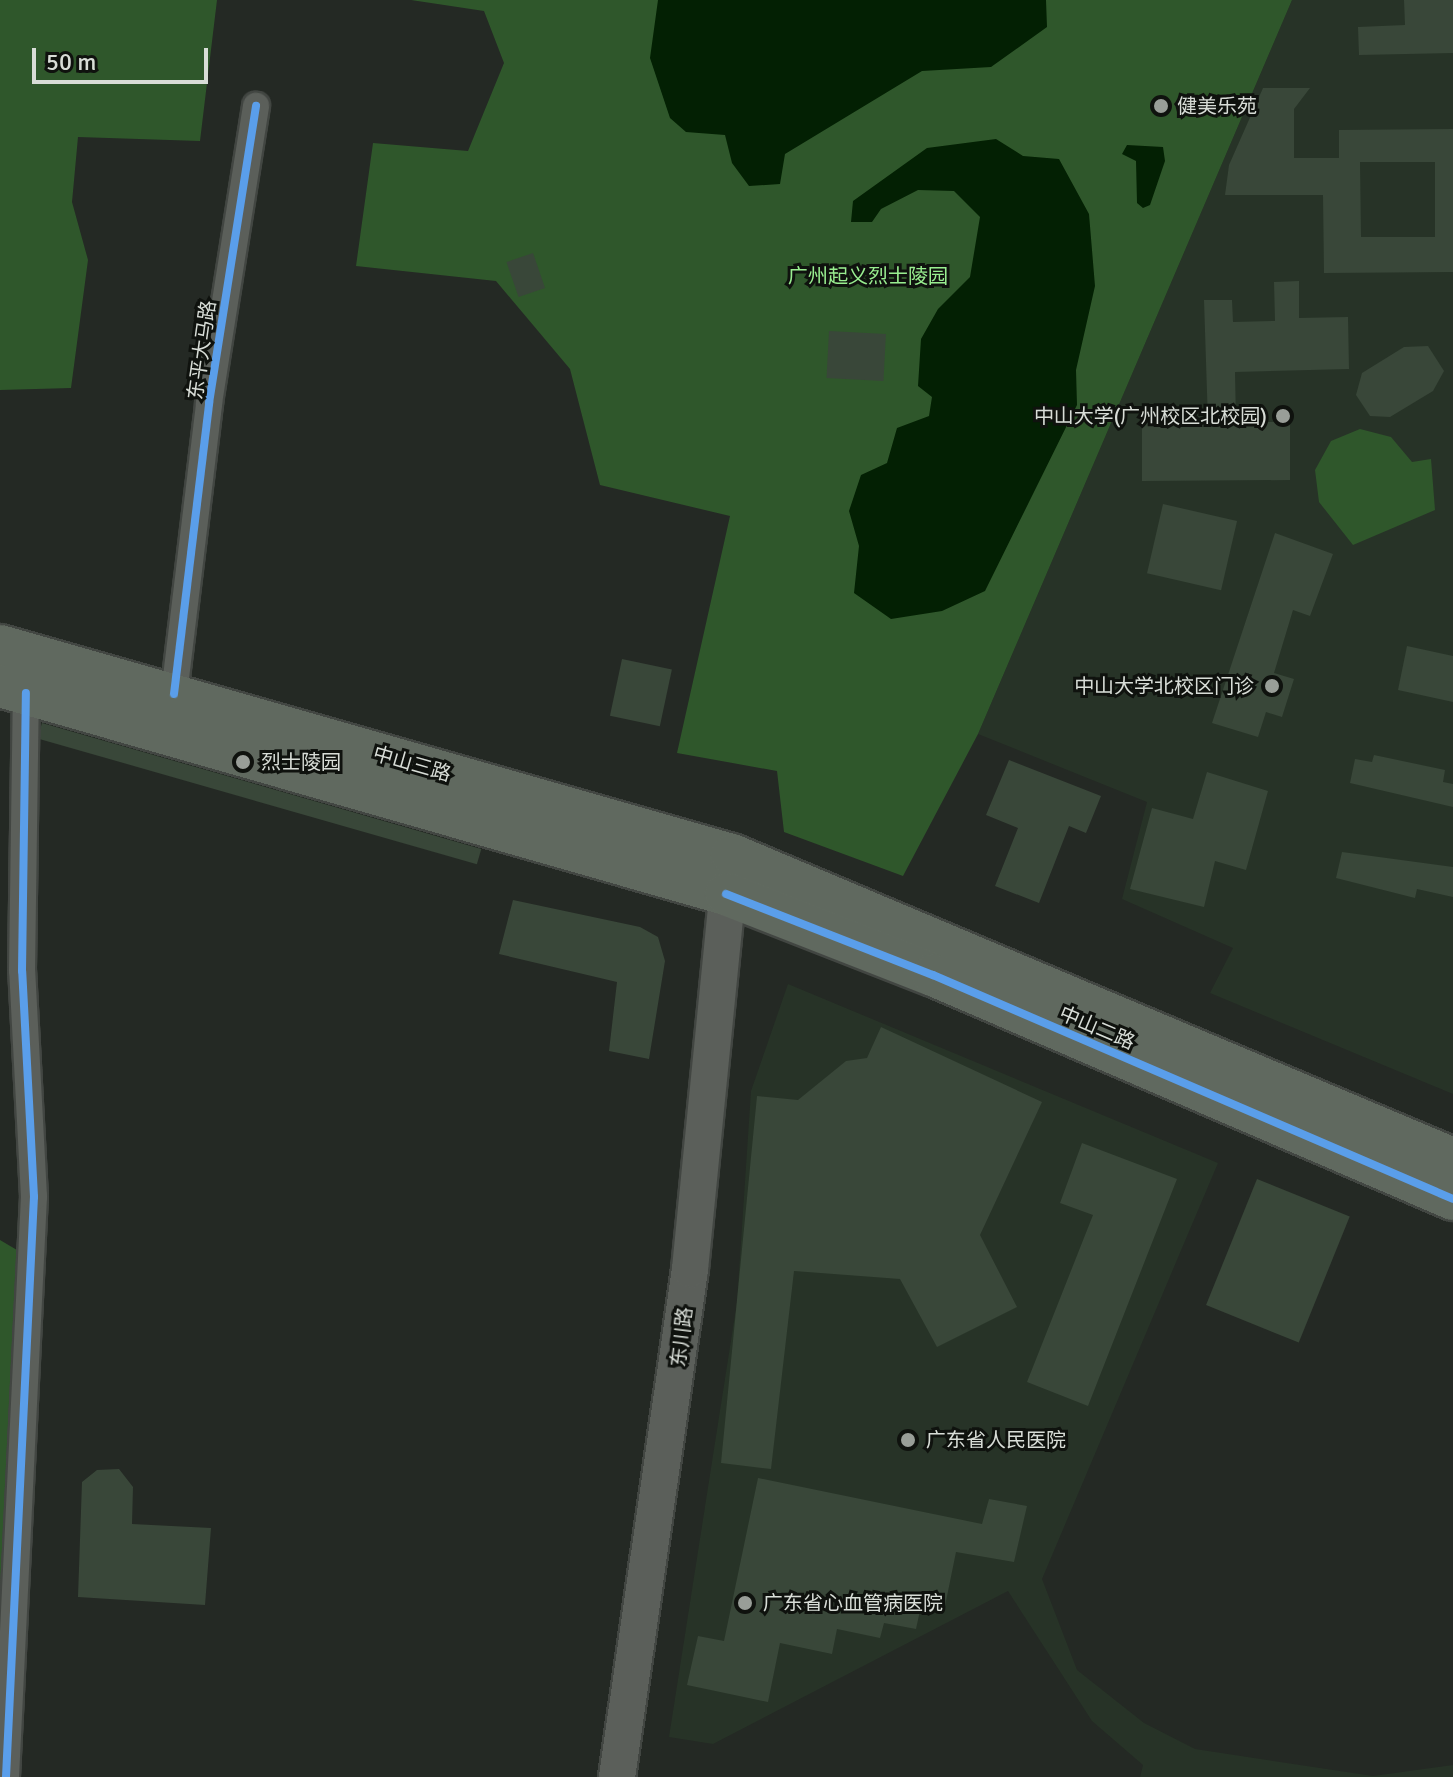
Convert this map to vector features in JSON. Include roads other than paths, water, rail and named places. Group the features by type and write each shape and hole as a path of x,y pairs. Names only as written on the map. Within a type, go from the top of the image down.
{"main road":[{"name":"中山三路","path":"0,646 174,694 729,874"},
{"name":"中山三路","path":"13,689 729,874"},
{"name":"中山二路","path":"729,874 1453,1159"},
{"name":"中山二路","path":"729,874 933,975 1453,1199"},
{"name":"东川路","path":"617,1777 690,1269 729,874"}],"street":[{"name":"东平大马路","path":"174,694 209,403 256,106"},
{"path":"6,1777 34,1197 22,971 13,689"}],"place":[{"name":"健美乐苑","path":"1161,106"},
{"name":"中山大学(广州校区北校园)","path":"1283,416"},
{"name":"中山大学北校区门诊","path":"1272,686"},
{"name":"烈士陵园","path":"243,762"},
{"name":"广东省人民医院","path":"908,1440"},
{"name":"广东省心血管病医院","path":"745,1603"}],"park label":[{"name":"广州起义烈士陵园","path":"868,276"}]}
